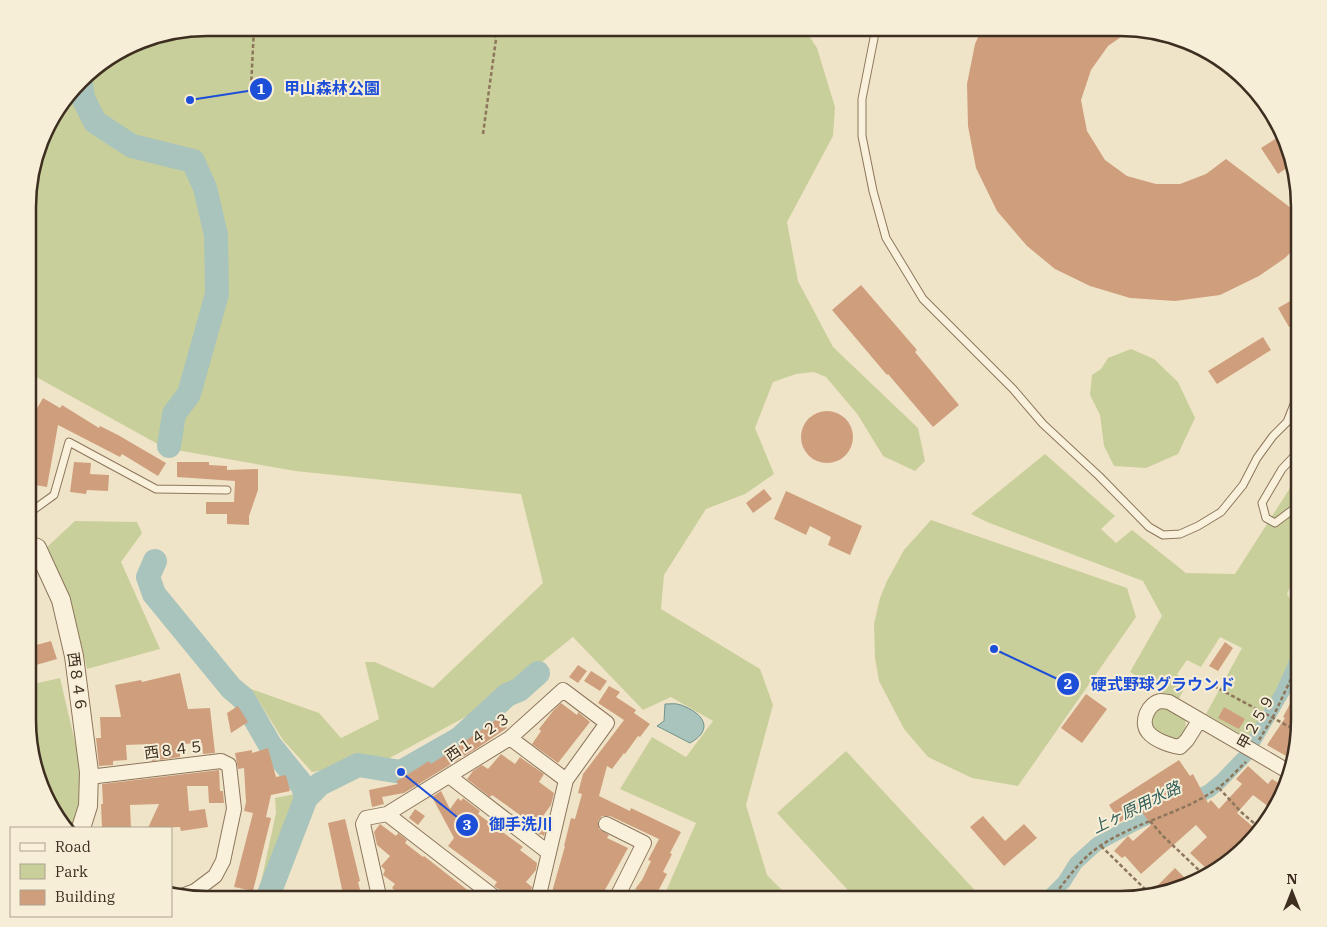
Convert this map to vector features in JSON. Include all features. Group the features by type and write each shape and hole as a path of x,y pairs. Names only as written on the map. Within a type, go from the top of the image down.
{"street":[{"name":"西８４６","path":"37,548 61,600 74,656 89,777 88,806 81,827"},
{"name":"西１４２３","path":"378,890 363,824 366,818 388,814 510,738 563,690 607,723 566,780 540,890"},
{"path":"1199,720 1283,769"},
{"path":"510,738 566,780"},
{"name":"西８４５","path":"89,777 221,761 229,765 234,809 223,861 215,876 196,890"},
{"path":"449,776 549,853"},
{"path":"388,814 486,890"},
{"path":"606,824 644,843 620,890"}],"lane":[{"path":"874,37 862,99 862,136 873,191 886,238 923,298 1013,389 1043,424 1150,527 1163,535 1180,534 1221,512 1243,485 1256,458 1273,436 1288,422 1290,416"},
{"path":"37,508 54,495 69,442 156,489 227,490"},
{"path":"1290,460 1282,469 1262,503 1266,518 1275,523 1290,512"}],"path":[{"path":"251,87 254,36"},
{"path":"483,134 495,36"},
{"name":"甲２５９","path":"1059,891 1078,864 1101,846 1150,820 1219,788 1249,759 1290,679"},
{"path":"1214,686 1290,727"},
{"path":"1219,788 1255,824"},
{"path":"1150,820 1163,836 1199,871"},
{"path":"1101,846 1144,889"}],"green space":[{"path":"207,36 810,37 817,48 835,107 833,136 787,222 798,281 833,347 918,428 925,461 915,471 883,456 858,415 826,377 814,372 796,374 773,382 755,428 774,474 745,494 706,509 664,575 661,609 760,669 773,705 746,805 767,875 783,891 666,891 696,823 620,789 652,737 686,757 713,721 671,697 643,710 573,637 491,703 386,760 312,772 283,740 251,689 319,713 341,738 379,719 365,662 375,662 433,688 543,583 521,494 295,471 165,448 36,377 36,207 38,185 45,152 65,112 94,79 112,65 152,45 185,38"},
{"path":"1131,349 1154,359 1178,382 1195,418 1178,454 1146,468 1114,466 1104,446 1100,415 1090,395 1092,375 1101,369 1108,358"},
{"path":"1045,454 1115,516 1101,529 1116,543 1132,530 1186,573 1235,574 1290,488 1290,588 1287,594 1290,599 1290,660 1267,712 1249,739 1206,714 1242,648 1220,637 1201,667 1187,660 1177,674 1187,684 1177,702 1130,672 1162,616 1143,581 987,522 971,514"},
{"path":"931,520 1127,588 1136,617 1018,786 972,778 928,757 904,729 879,681 875,658 874,624 880,598 904,550"},
{"path":"75,521 137,522 142,533 121,562 160,649 87,669 75,618 47,547"},
{"path":"60,678 83,776 77,820 73,826 59,805 49,785 42,764 37,731 37,683"},
{"path":"1160,709 1167,709 1185,719 1185,732 1180,738 1171,739 1162,736 1150,723 1151,715"},
{"path":"846,751 975,891 848,891 777,813"},
{"path":"300,793 300,807 267,890 259,890 276,813 275,798"}],"water":[{"path":"665,704 681,705 689,708 700,717 704,727 698,738 690,743 657,726 664,721"}],"building":[{"path":"978,37 1121,37 1108,46 1091,70 1081,100 1087,131 1105,160 1127,176 1156,184 1180,184 1206,174 1226,159 1290,207 1290,253 1259,276 1220,295 1175,301 1130,298 1090,286 1055,269 1027,246 997,211 976,168 968,126 967,84"},
{"path":"1276,139 1286,168 1278,174 1261,148"},
{"path":"861,285 917,350 915,352 959,405 933,427 832,310"},
{"path":"1290,301 1289,327 1278,308"},
{"path":"1263,337 1271,350 1217,384 1208,371"},
{"path":"43,398 60,408 62,405 99,428 100,426 118,435 166,463 158,476 122,454 120,457 58,425 47,487 37,485 36,409"},
{"path":"822,411 832,411 846,418 853,432 853,442 846,456 832,463 822,463 812,459 805,452 801,442 801,432 805,422 812,415"},
{"path":"74,462 91,463 90,474 109,475 108,491 87,490 86,494 70,492"},
{"path":"177,462 209,462 209,465 227,466 227,470 258,469 258,490 249,516 249,525 227,524 227,514 206,514 206,502 234,502 235,481 177,477"},
{"path":"764,489 772,499 753,513 746,503"},
{"path":"786,491 862,526 850,555 828,545 831,537 810,526 806,535 774,519"},
{"path":"51,641 57,659 37,665 37,645"},
{"path":"1225,642 1233,648 1218,671 1209,666"},
{"path":"578,665 587,671 578,683 569,677"},
{"path":"591,671 607,681 600,691 584,681"},
{"path":"180,673 188,709 210,708 215,753 203,754 202,743 180,744 180,757 152,761 151,744 126,745 127,760 113,761 113,765 99,766 96,738 101,738 100,717 121,717 115,685 141,680 142,682"},
{"path":"609,686 620,692 616,697 636,710 634,713 650,724 612,769 607,766 599,796 630,811 631,808 681,832 670,853 672,854 663,872 667,874 658,891 635,889 642,880 651,861 648,860 659,839 610,816 602,816 598,821 599,829 609,835 607,838 628,848 605,890 552,890 571,818 575,819 582,794 578,793 583,774 624,720 598,703"},
{"path":"1086,694 1107,709 1082,743 1061,728"},
{"path":"561,703 577,715 578,712 590,722 558,763 532,744 541,731 539,729"},
{"path":"1290,704 1290,731 1286,756 1267,745 1285,718 1283,717"},
{"path":"238,706 248,722 231,733 227,713"},
{"path":"1224,707 1245,719 1239,729 1218,718"},
{"path":"500,717 507,728 404,793 382,797 384,804 372,807 369,790 398,784 396,781 429,761 431,764"},
{"path":"268,748 276,777 286,775 290,791 271,795 266,817 271,818 253,890 249,890 234,887 253,813 244,811 246,802 244,768 238,769 235,753 252,750 252,753"},
{"path":"501,754 515,764 520,757 544,774 539,782 554,793 551,805 543,816 548,819 544,836 531,828 534,825 492,795 490,797 467,779 473,771 482,765 488,769"},
{"path":"1179,760 1190,776 1193,774 1208,803 1211,800 1219,809 1242,784 1236,779 1248,766 1268,784 1272,779 1278,783 1267,806 1253,795 1237,813 1253,827 1233,848 1205,867 1190,853 1207,837 1196,825 1141,874 1125,856 1122,858 1114,851 1128,836 1133,841 1151,825 1140,809 1120,822 1109,805"},
{"path":"219,770 220,791 223,791 224,803 209,803 208,786 187,786 189,811 205,809 208,827 181,831 180,827 148,827 159,804 130,805 131,827 102,827 102,784"},
{"path":"441,791 450,809 458,798 461,801 463,798 480,811 478,814 523,847 520,850 537,863 536,870 526,882 532,887 531,890 500,890 494,886 497,882 448,846 454,838 432,797"},
{"path":"415,809 425,816 418,825 409,818"},
{"path":"983,816 1005,841 1024,824 1037,838 1004,866 970,827"},
{"path":"345,819 360,881 358,882 360,890 342,890 328,823"},
{"path":"380,824 396,836 398,833 407,840 405,843 468,890 395,890 392,888 395,884 383,875 385,870 381,866 390,856 377,845 374,832"},
{"path":"1175,868 1185,878 1175,882 1157,886"}],"waterway":[{"path":"82,91 83,98 95,122 132,146 193,161 205,188 216,235 217,294 189,394 174,414 169,446"},
{"path":"155,561 148,577 154,594 231,688 243,698 270,745 303,786 306,798"},
{"path":"270,890 306,798 320,784 358,765 401,772 459,739 507,695 519,690 538,673"},
{"name":"上ヶ原用水路","path":"1254,741 1290,676"},
{"name":"上ヶ原用水路","path":"1188,801 1209,791 1247,754"},
{"name":"上ヶ原用水路","path":"1055,891 1064,882 1076,863 1097,844 1163,811"}],"place":[{"name":"甲山森林公園","path":"190,100"},
{"name":"硬式野球グラウンド","path":"994,649"},
{"name":"御手洗川","path":"401,772"}]}
